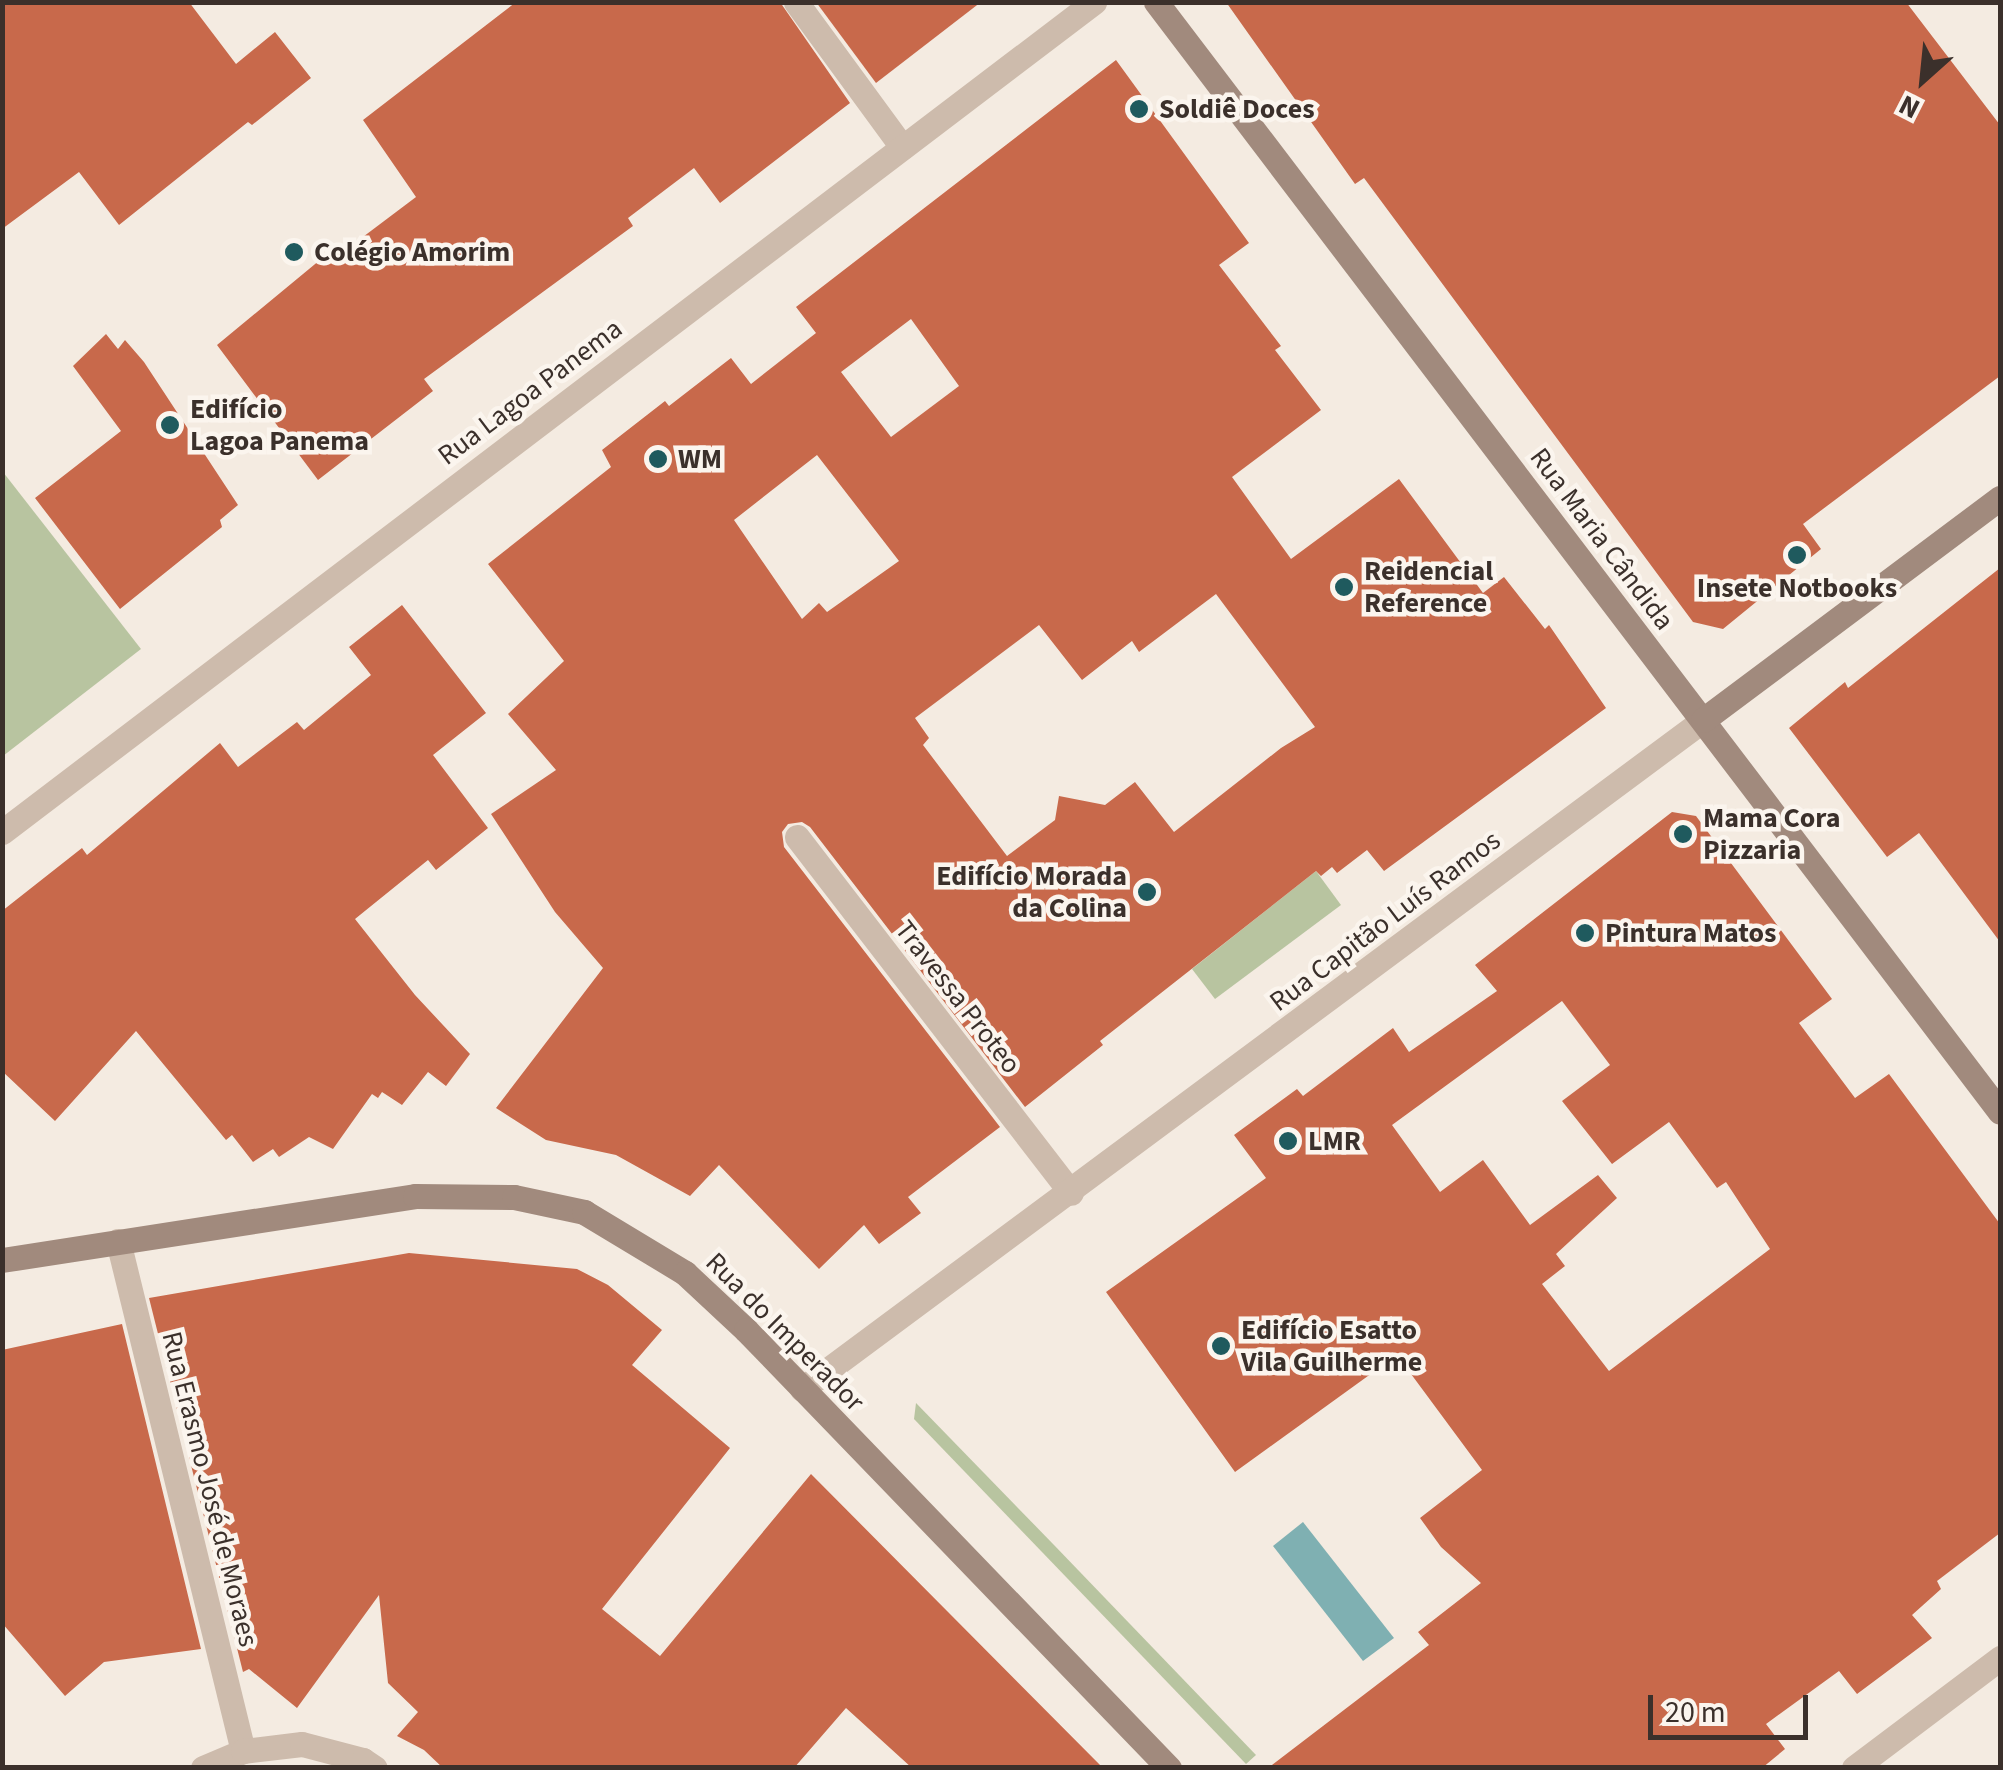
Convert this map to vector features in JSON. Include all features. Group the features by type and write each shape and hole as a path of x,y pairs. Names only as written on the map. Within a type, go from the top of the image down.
{"street":[{"path":"796,2 902,147"},
{"name":"Rua Lagoa Panema","path":"2,832 1094,2"},
{"name":"Rua Maria Cândida","path":"1156,2 2000,1112"},
{"name":"Rua Capitão Luís Ramos","path":"802,1389 1071,1193 2000,498"},
{"name":"Travessa Proteo","path":"797,837 1071,1193"},
{"name":"Rua do Imperador","path":"2,1260 416,1196 514,1197 584,1212 686,1273 1169,1768"},
{"name":"Rua Erasmo José de Moraes","path":"118,1241 243,1750"},
{"path":"1854,1768 2000,1658"},
{"path":"203,1768 243,1750 302,1744 364,1760 375,1768"}],"green space":[{"path":"3,472 141,649 3,756"},
{"path":"1316,871 1341,905 1215,999 1192,969"},
{"path":"916,1403 1256,1755 1246,1764 914,1419"}],"water":[{"path":"1303,1522 1394,1638 1363,1661 1273,1546"}],"building":[{"path":"2,2 189,2 236,64 275,32 311,78 252,125 248,122 119,225 79,172 2,229"},
{"path":"516,2 780,2 850,103 720,203 694,168 628,218 633,226 424,379 433,391 318,480 217,345 326,255 331,261 416,197 363,120"},
{"path":"816,2 981,2 876,83"},
{"path":"1226,2 1906,2 2000,125 2000,376 1803,524 1821,549 1723,629 1693,622 1364,178 1355,184"},
{"path":"1116,60 1249,243 1219,265 1281,346 1275,350 1321,410 1232,477 1291,559 1399,479 1483,593 1504,577 1545,629 1549,625 1606,708 1384,871 1367,850 1337,873 1332,867 1321,876 1316,871 1100,1041 1103,1045 1025,1107 810,827 802,822 788,824 782,832 784,847 1000,1127 908,1197 921,1213 879,1244 864,1225 819,1269 719,1165 690,1196 616,1155 546,1140 496,1108 603,968 555,912 491,814 556,770 508,714 564,661 488,564 611,467 602,450 665,401 669,406 731,358 751,384 816,333 796,307","holes":["911,319 959,386 891,437 841,372","817,455 899,561 827,612 819,603 802,619 734,520","1216,594 1315,727 1281,748 1174,832 1135,782 1105,805 1059,796 1055,820 1007,856 923,745 929,738 915,718 1039,625 1082,680 1132,641 1139,652"]},
{"path":"106,334 118,349 125,340 144,362 238,505 220,520 222,527 120,609 35,498 121,431 73,366"},
{"path":"2000,568 2000,942 1919,833 1887,857 1789,728 1845,682 1848,688"},
{"path":"402,605 486,713 433,755 488,828 436,870 428,860 355,919 415,995 470,1054 446,1086 428,1072 402,1105 382,1092 378,1098 372,1094 333,1149 309,1137 279,1157 273,1149 253,1162 232,1135 226,1140 136,1031 55,1121 2,1071 2,911 82,848 87,855 220,743 238,767 297,722 304,730 371,675 349,647"},
{"path":"1672,812 1696,816 1832,999 1799,1023 1855,1098 1889,1074 2000,1224 2000,1533 1937,1581 1941,1589 1912,1615 1932,1638 1857,1694 1839,1671 1766,1724 1785,1749 1762,1768 1268,1768 1429,1645 1418,1632 1481,1583 1441,1547 1420,1518 1482,1470 1397,1355 1235,1472 1106,1292 1266,1178 1234,1135 1297,1089 1303,1096 1393,1028 1409,1052 1497,991 1475,965","holes":["1562,1001 1610,1065 1562,1101 1612,1164 1669,1122 1717,1188 1726,1182 1770,1249 1609,1371 1542,1284 1565,1266 1556,1254 1617,1198 1598,1175 1530,1225 1483,1160 1440,1192 1392,1125"]},
{"path":"409,1253 577,1269 608,1285 662,1330 632,1365 730,1448 602,1609 660,1656 811,1474 1103,1768 912,1768 846,1708 794,1768 443,1768 424,1750 397,1736 418,1712 388,1683 379,1595 297,1708 249,1669 243,1672 149,1298"},
{"path":"122,1324 201,1649 104,1662 65,1696 2,1623 2,1350"}],"place":[{"name":"Soldiê Doces","path":"1139,109"},
{"name":"Colégio Amorim","path":"294,252"},
{"name":"Edifício Lagoa Panema","path":"170,425"},
{"name":"WM","path":"658,459"},
{"name":"Insete Notbooks","path":"1797,555"},
{"name":"Reidencial Reference","path":"1344,587"},
{"name":"Mama Cora Pizzaria","path":"1683,834"},
{"name":"Edifício Morada da Colina","path":"1147,892"},
{"name":"Pintura Matos","path":"1585,933"},
{"name":"LMR","path":"1288,1141"},
{"name":"Edifício Esatto Vila Guilherme","path":"1221,1346"}]}
